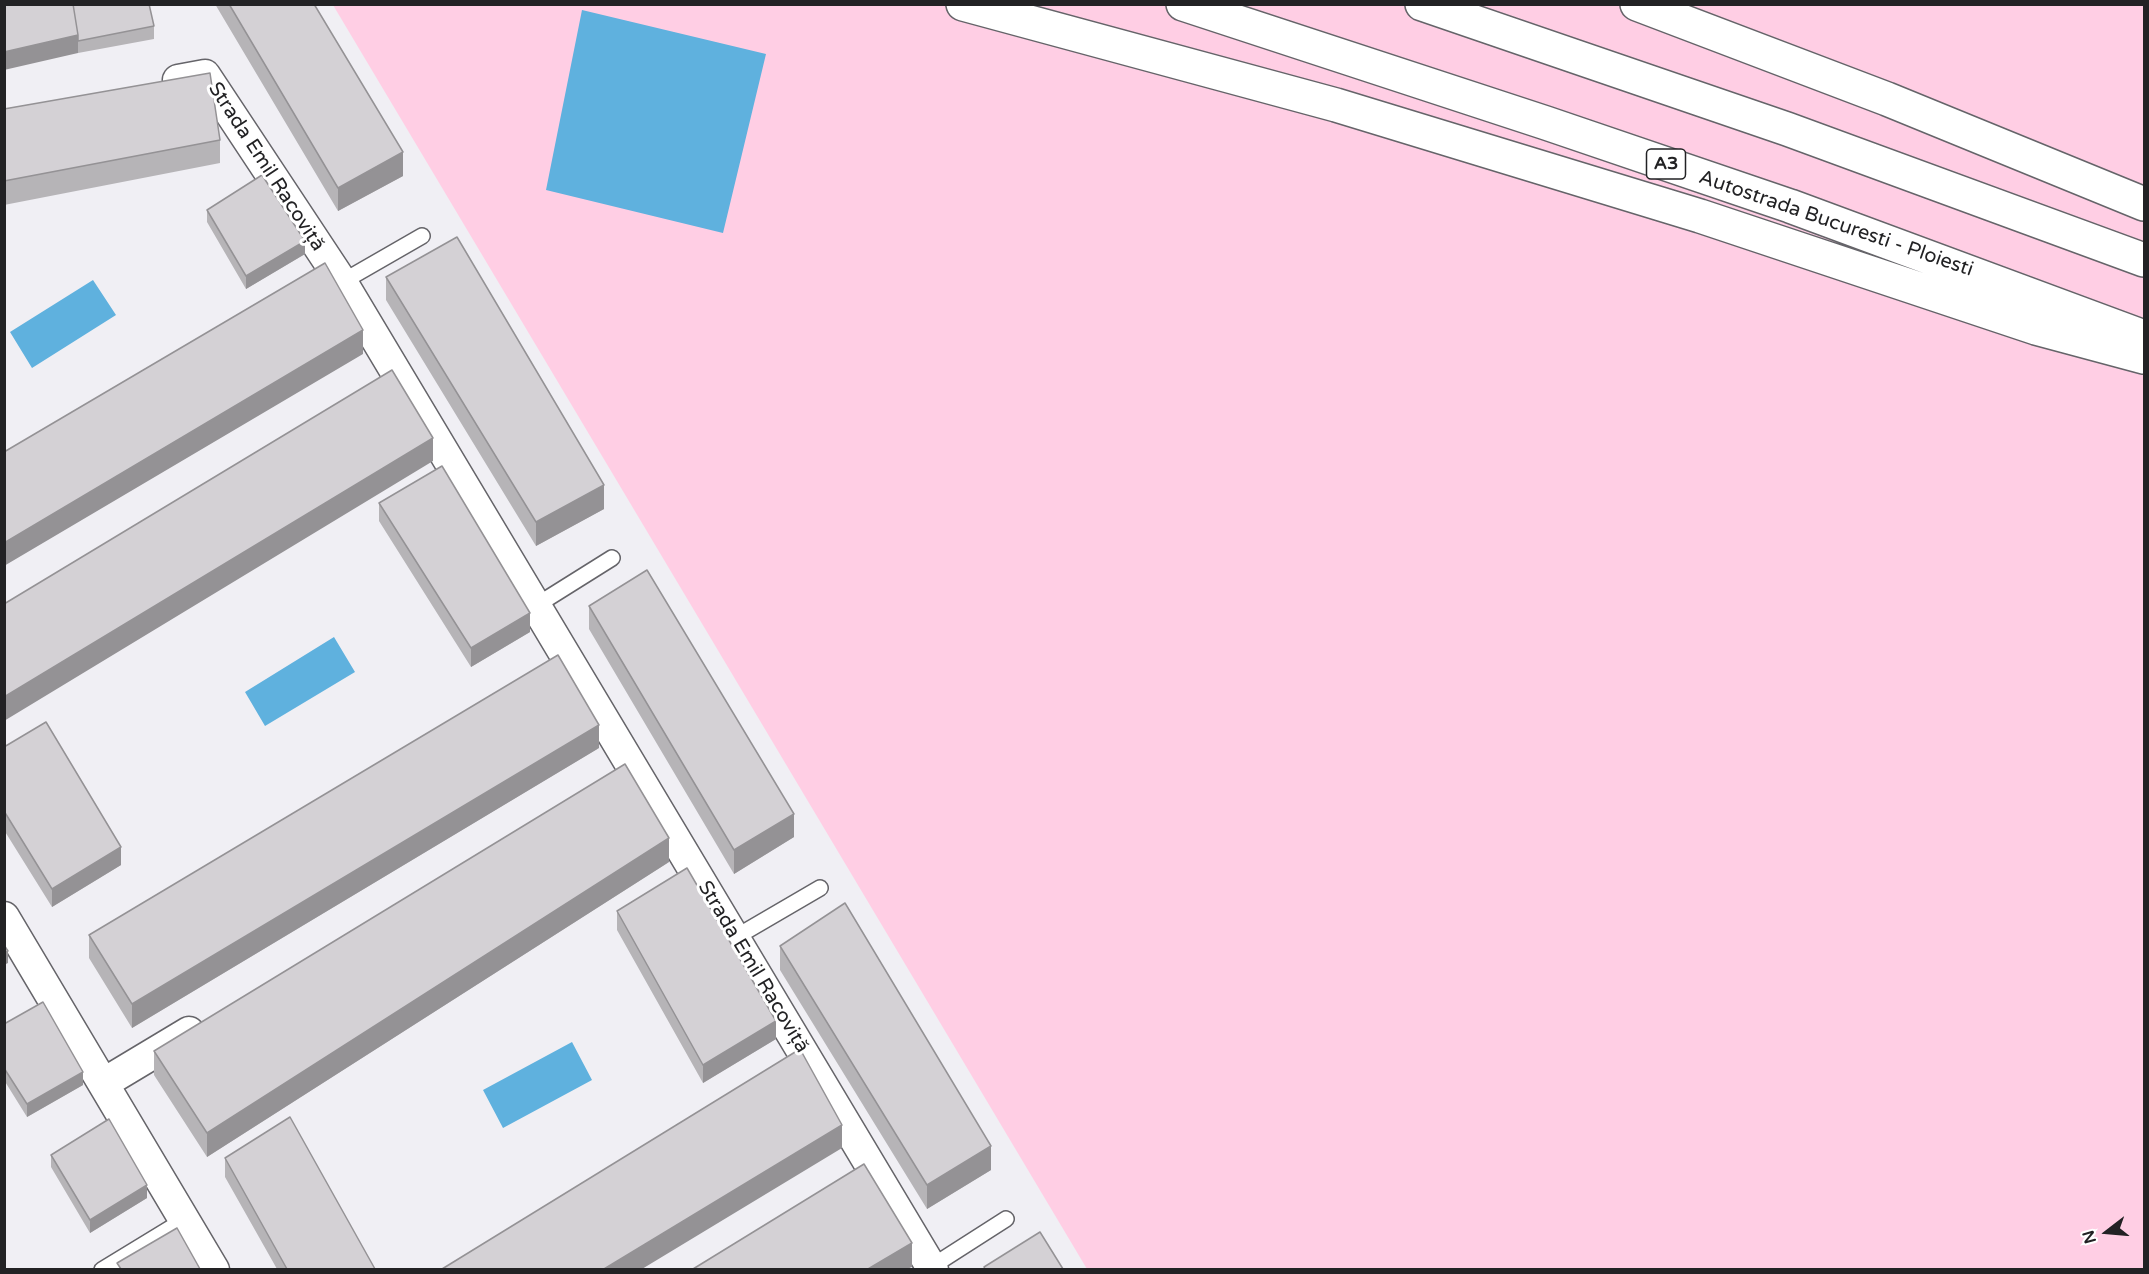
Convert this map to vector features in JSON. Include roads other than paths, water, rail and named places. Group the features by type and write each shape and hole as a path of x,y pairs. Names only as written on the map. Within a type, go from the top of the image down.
{"highway":[{"path":"963,4 1336,105 1700,216 2036,328 2145,357"},
{"name":"Autostrada Bucuresti - Ploiesti","path":"1183,4 1768,199 2017,288 2145,337"},
{"path":"1422,4 1787,129 2145,260"},
{"path":"1637,4 1887,99 2145,204"}],"street":[{"name":"Strada Emil Racoviță","path":"150,85 205,75 342,282 385,379 537,605 622,773 736,937 863,1173 932,1268"},
{"path":"4,917 214,1269"},
{"path":"104,1083 216,1016"}],"lane":[{"path":"342,282 422,236"},
{"path":"537,605 612,558"},
{"path":"736,937 820,888"},
{"path":"932,1268 1006,1219"},
{"path":"102,1269 184,1220"}],"water":[{"path":"582,10 766,54 723,233 546,190"},
{"path":"93,280 116,315 32,368 10,332"},
{"path":"334,637 355,672 265,726 245,692"},
{"path":"572,1042 592,1080 503,1128 483,1090"}]}
